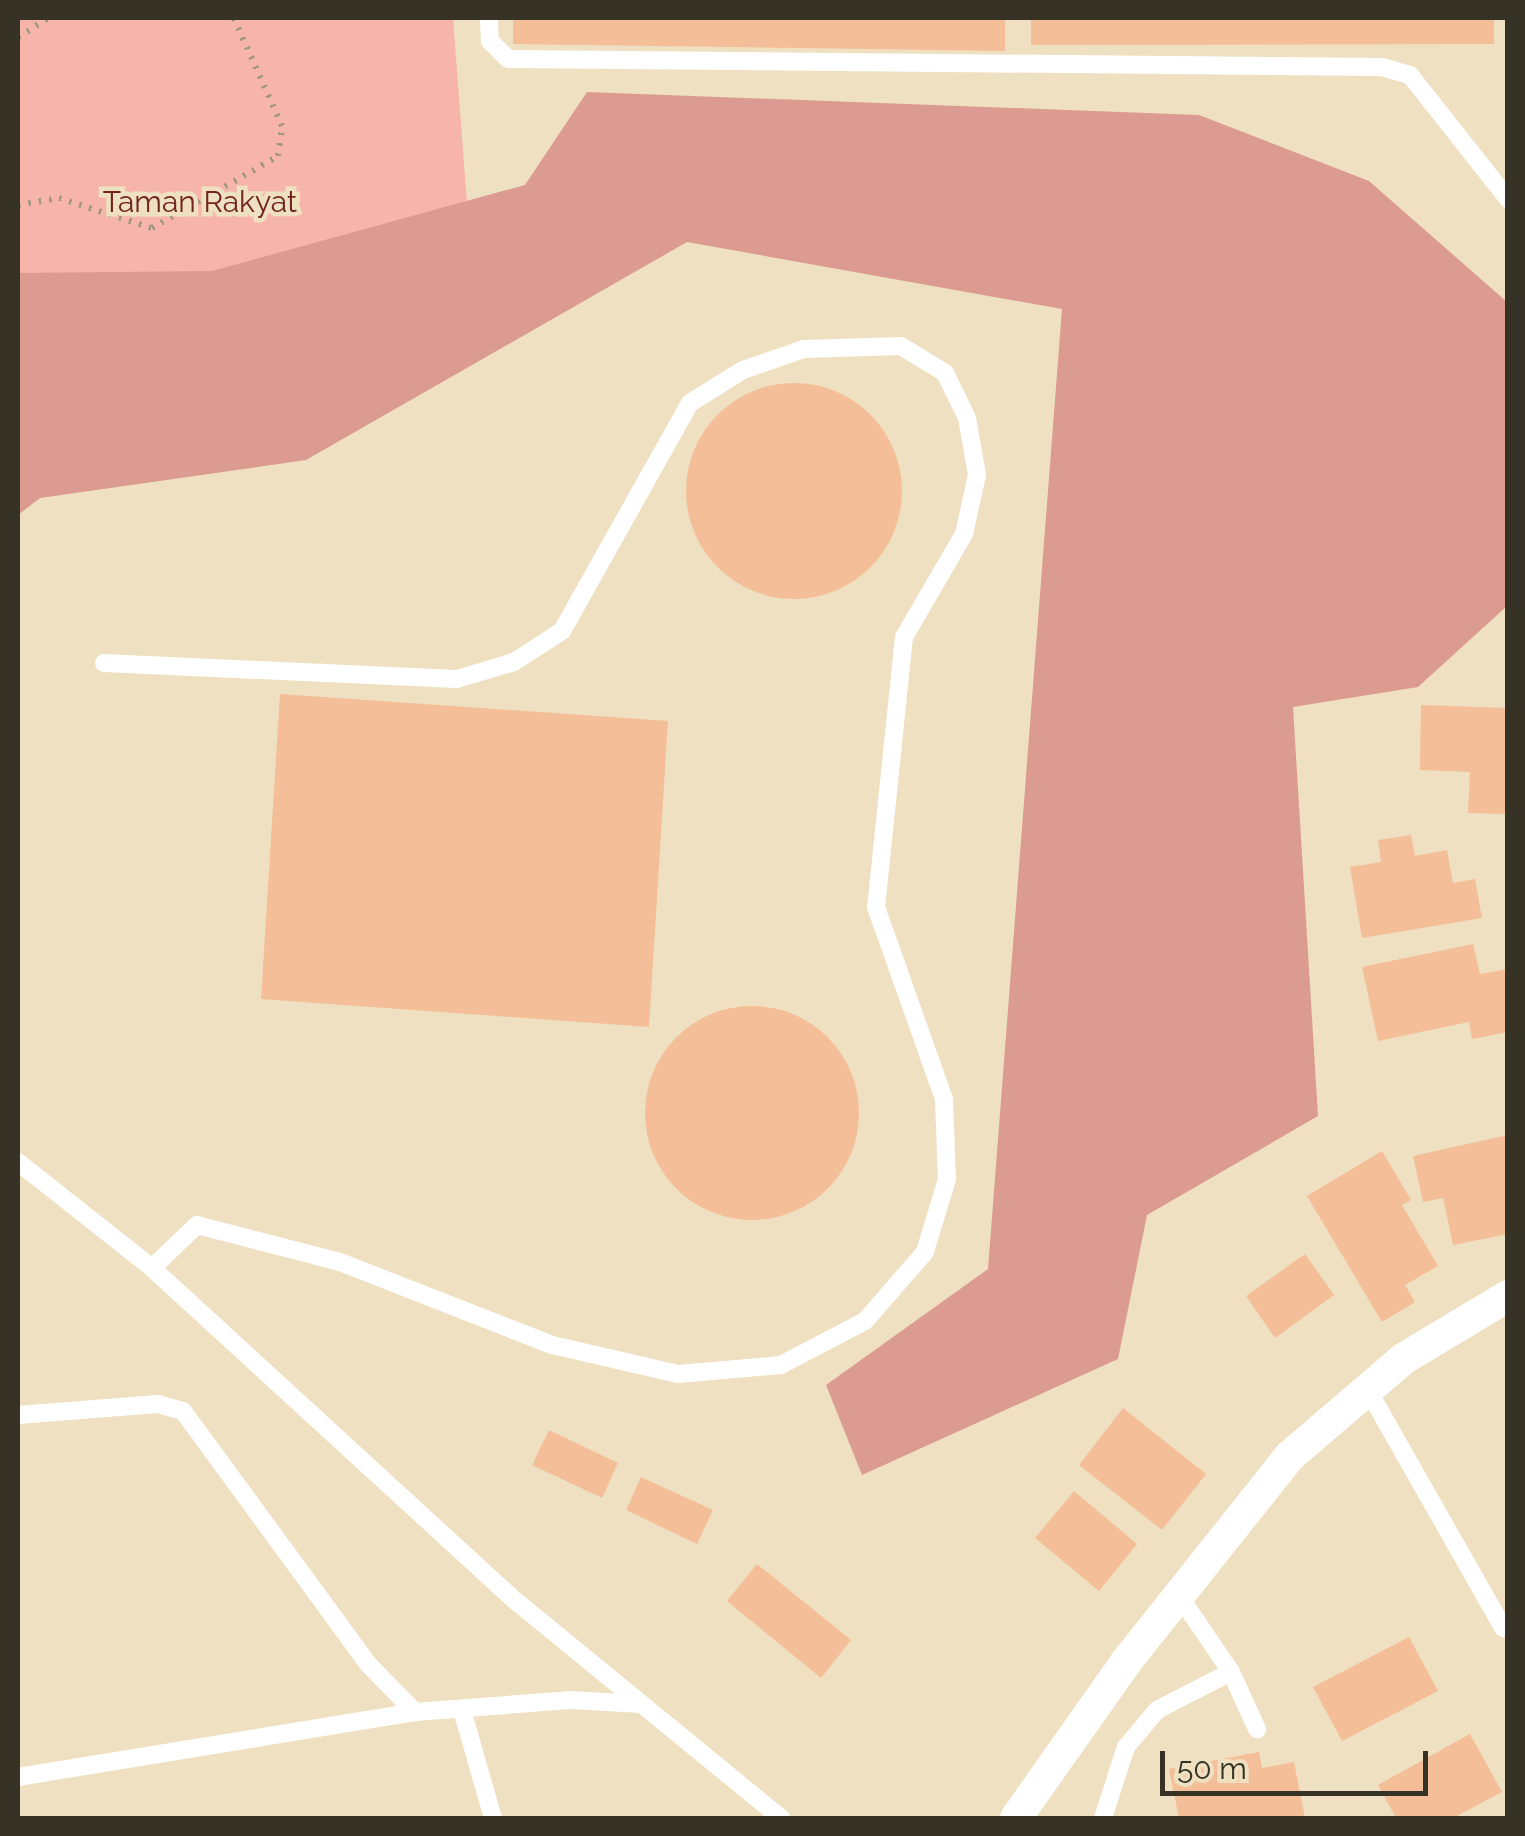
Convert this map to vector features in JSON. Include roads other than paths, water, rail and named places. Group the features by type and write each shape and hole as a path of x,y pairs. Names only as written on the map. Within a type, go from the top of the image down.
{"street":[{"path":"1016,1818 1178,1594 1290,1456 1403,1358 1508,1296"}],"lane":[{"path":"489,18 490,41 508,60 1382,66 1410,74 1508,199"},
{"path":"104,662 457,679 514,662 562,631 690,403 743,370 804,349 902,346 945,373 967,418 976,474 964,534 904,637 876,907 944,1099 947,1179 925,1252 865,1321 781,1365 678,1374 552,1344 340,1262 197,1225 152,1268"},
{"path":"18,1162 152,1268 517,1602 782,1818"},
{"path":"1368,1390 1503,1628"},
{"path":"18,1415 158,1404 183,1412 235,1474 369,1665 416,1712"},
{"path":"1178,1594 1232,1672 1257,1729"},
{"path":"1103,1818 1126,1747 1157,1710 1232,1672"},
{"path":"18,1777 416,1712 570,1700 641,1704"},
{"path":"462,1710 493,1818"}],"park label":[{"name":"Taman Rakyat","path":"200,202"}]}
